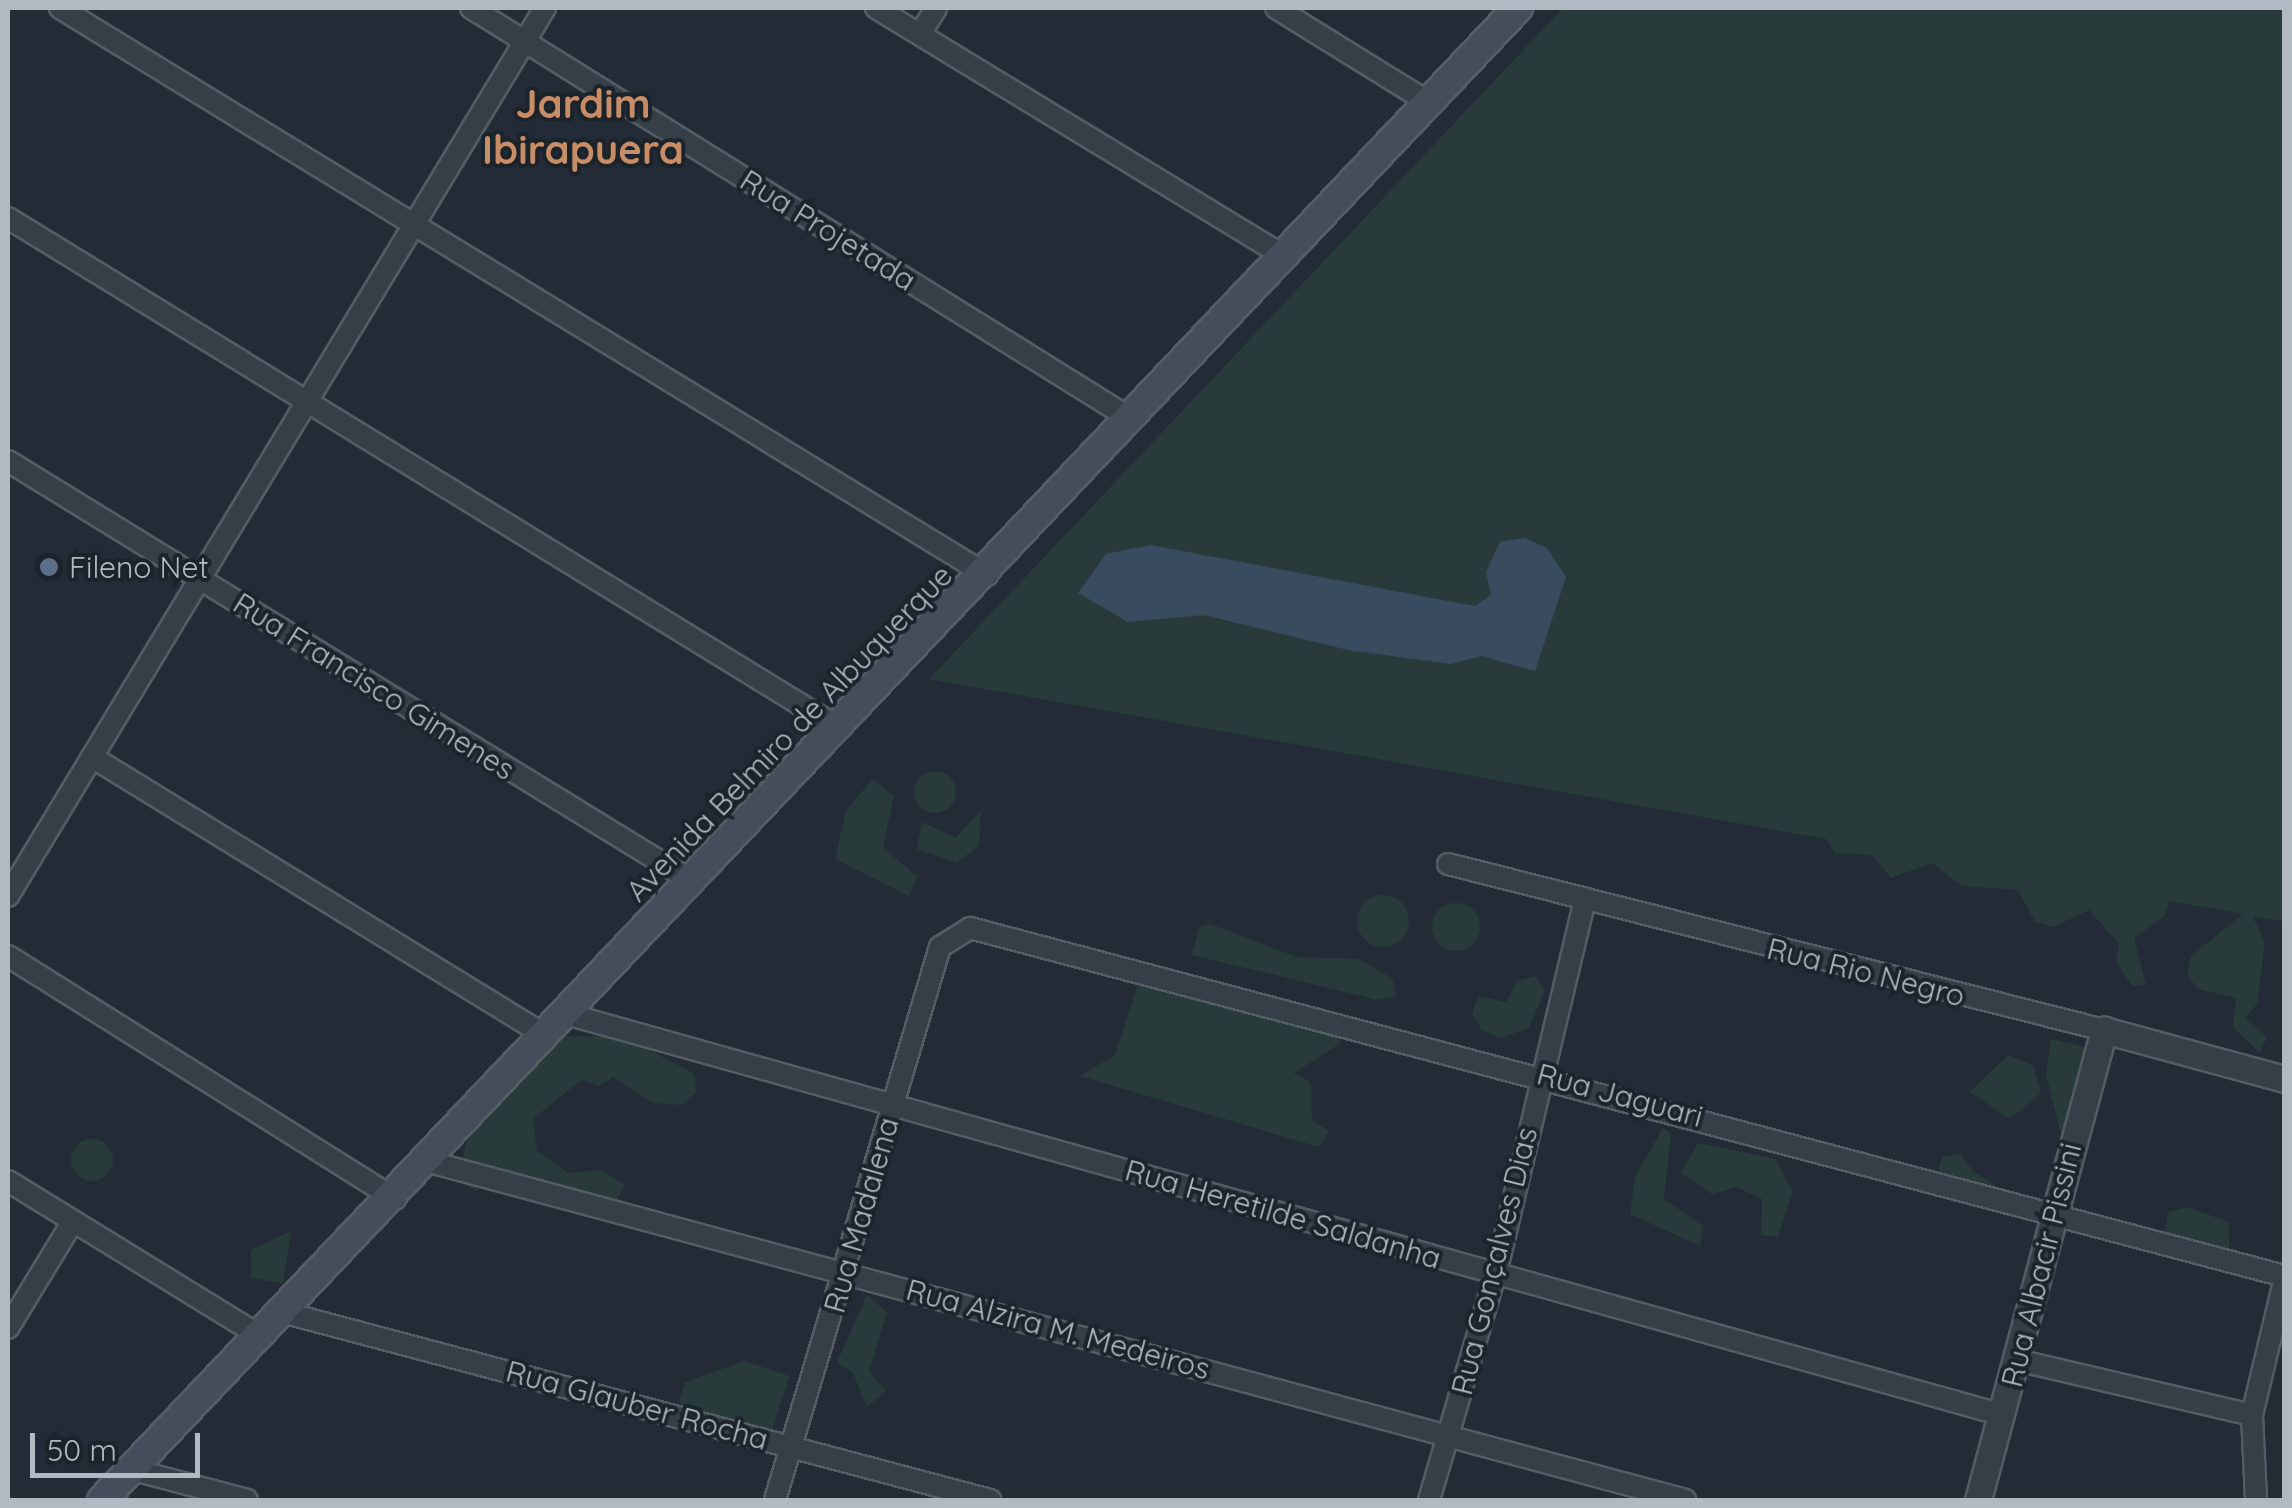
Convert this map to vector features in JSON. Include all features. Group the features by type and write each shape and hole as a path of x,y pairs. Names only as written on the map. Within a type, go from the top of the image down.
{"main road":[{"name":"Avenida Belmiro de Albuquerque","path":"102,1500 394,1200 543,1034 987,575 1518,8"}],"street":[{"path":"60,8 987,575"},
{"name":"Rua Projetada","path":"471,8 1131,419"},
{"path":"8,896 546,8"},
{"path":"876,8 1284,257"},
{"path":"920,34 936,8"},
{"path":"1276,8 1429,103"},
{"path":"8,218 837,727"},
{"name":"Rua Francisco Gimenes","path":"11,470 200,579 690,880"},
{"path":"92,757 543,1034"},
{"name":"Rua Rio Negro","path":"1448,864 1584,903 2104,1030 2284,1079"},
{"name":"Rua Gonçalves Dias","path":"1429,1500 1496,1273 1584,903"},
{"name":"Rua Jaguari","path":"952,933 987,931 1541,1074 2284,1278"},
{"name":"Rua Madalena","path":"775,1500 940,947 952,933"},
{"path":"8,956 394,1200"},
{"name":"Rua Heretilde Saldanha","path":"563,1013 2003,1415"},
{"name":"Rua Albacir Pissini","path":"1978,1500 2104,1030"},
{"name":"Rua Alzira M. Medeiros","path":"430,1162 844,1270 1686,1500"},
{"path":"8,1181 260,1336"},
{"path":"8,1328 73,1221"},
{"path":"2256,1500 2252,1415 2284,1278"},
{"name":"Rua Glauber Rocha","path":"282,1312 990,1500"},
{"path":"2017,1360 2252,1415"},
{"path":"130,1470 247,1500"}],"shaded area":[{"path":"1563,8 2284,8 2284,921 2253,917 2265,942 2257,1004 2246,1018 2267,1037 2260,1053 2233,1027 2236,998 2198,989 2187,975 2191,956 2243,914 2169,901 2165,916 2134,938 2146,985 2132,986 2116,962 2119,944 2089,910 2053,927 2035,922 2018,890 1962,886 1932,863 1891,878 1872,855 1835,853 1826,839 929,679"},
{"path":"935,771 950,777 956,792 950,807 935,813 920,807 914,792 920,777"},
{"path":"873,779 894,796 883,847 917,877 909,896 835,859 846,810"},
{"path":"981,810 979,846 956,863 917,849 922,822 956,838"},
{"path":"1383,895 1402,902 1409,921 1402,940 1383,947 1364,940 1357,921 1364,902"},
{"path":"1456,903 1473,910 1480,927 1473,944 1456,951 1439,944 1432,927 1439,910"},
{"path":"1210,924 1297,957 1358,959 1392,978 1396,996 1378,1000 1192,955 1199,927"},
{"path":"1535,976 1545,990 1529,1028 1500,1038 1482,1030 1472,1014 1478,996 1506,1002 1517,981"},
{"path":"1140,978 1333,1026 1341,1043 1294,1073 1311,1082 1312,1120 1329,1131 1319,1147 1080,1076 1115,1055"},
{"path":"565,1036 625,1037 695,1074 696,1093 682,1105 653,1103 613,1077 599,1086 581,1080 533,1119 537,1151 568,1173 600,1170 625,1185 607,1219 492,1185 475,1191 458,1179 468,1134"},
{"path":"2051,1039 2089,1048 2062,1138 2046,1075"},
{"path":"2008,1055 2033,1065 2041,1093 2010,1119 1970,1092"},
{"path":"1663,1128 1671,1133 1664,1199 1703,1226 1700,1246 1630,1214 1635,1177"},
{"path":"92,1139 107,1145 113,1160 107,1175 92,1181 77,1175 71,1160 77,1145"},
{"path":"1698,1143 1776,1159 1793,1192 1778,1237 1761,1235 1762,1199 1736,1187 1712,1194 1681,1173"},
{"path":"1960,1154 1972,1170 2009,1195 1937,1174 1942,1157"},
{"path":"2187,1207 2229,1222 2229,1249 2164,1238 2168,1212"},
{"path":"291,1231 283,1283 251,1278 251,1250"},
{"path":"867,1295 887,1312 869,1371 886,1391 867,1407 853,1373 837,1362"},
{"path":"744,1361 789,1376 772,1432 679,1403 685,1382"}],"water":[{"path":"1524,538 1547,548 1566,577 1535,671 1481,656 1450,664 1348,650 1204,615 1128,622 1078,593 1106,554 1151,545 1475,606 1491,595 1486,572 1500,542"}],"place":[{"name":"Fileno Net","path":"49,567"}],"district":[{"name":"Jardim Ibirapuera","path":"583,126"}]}
